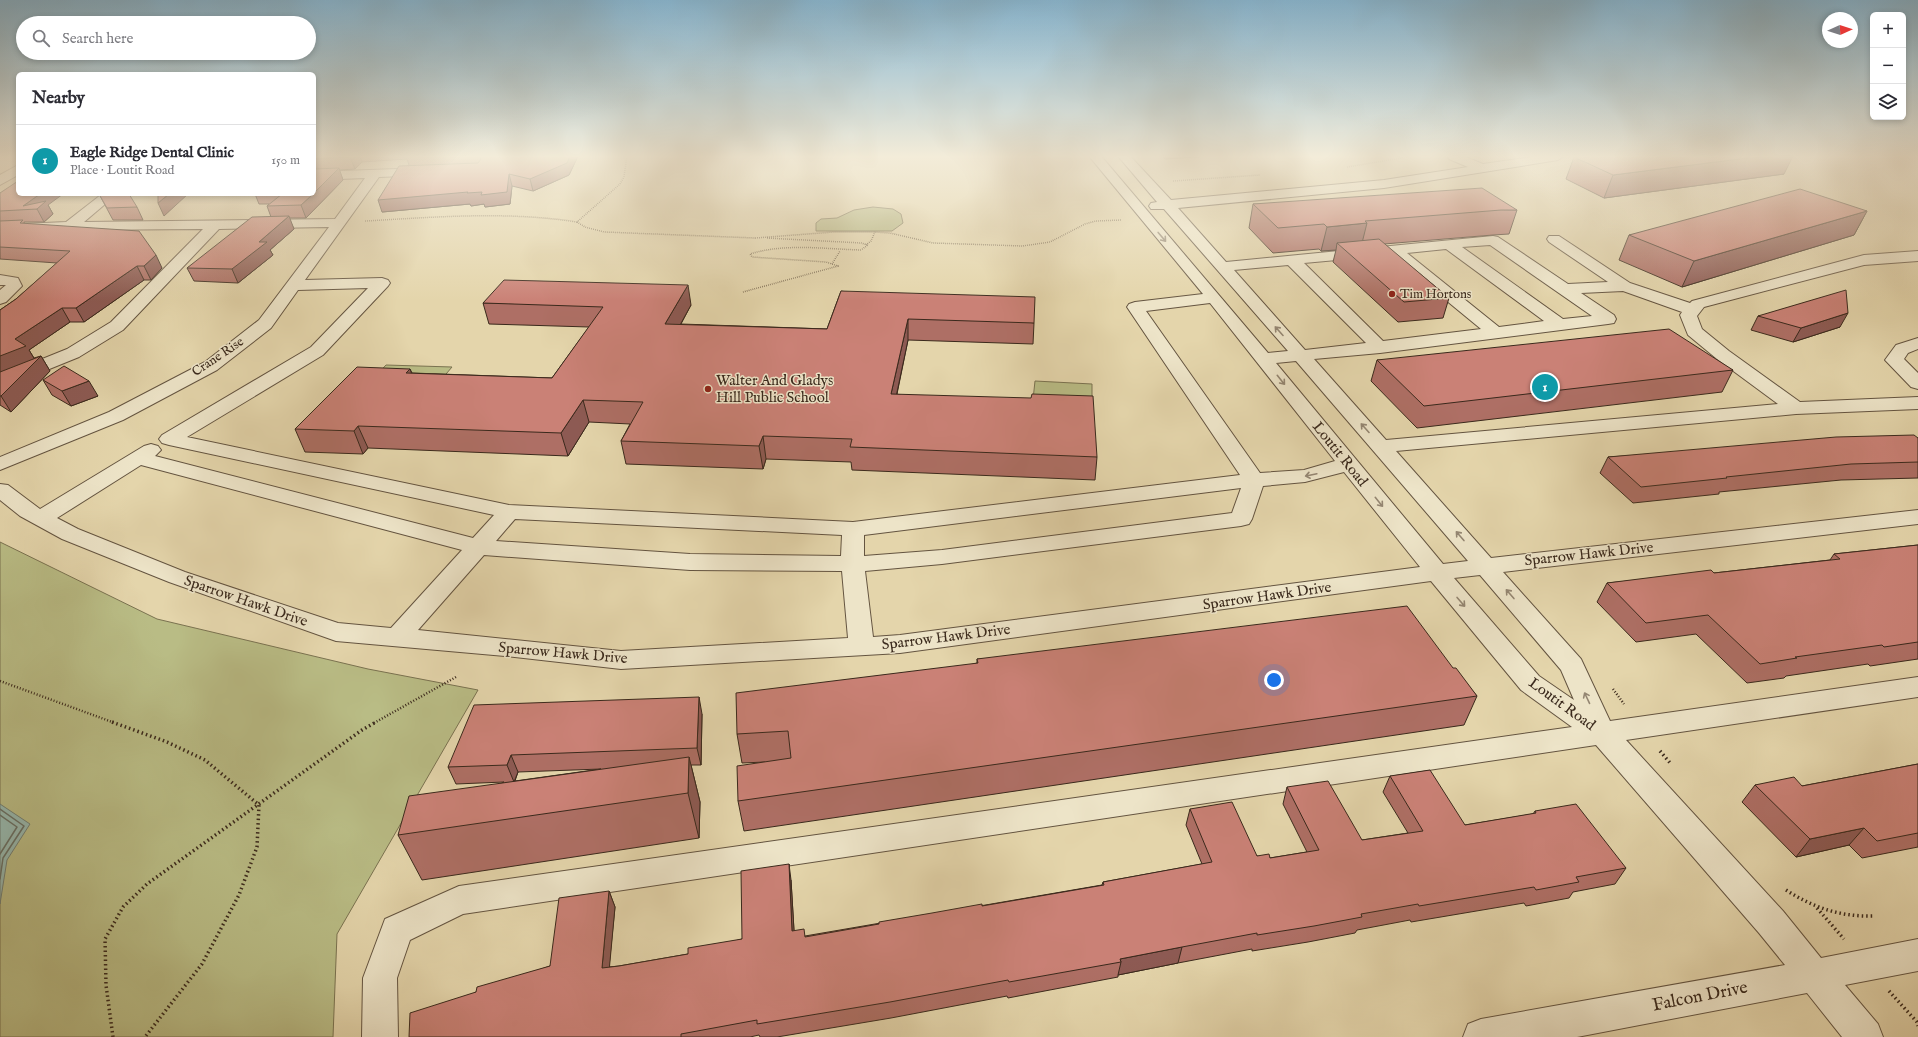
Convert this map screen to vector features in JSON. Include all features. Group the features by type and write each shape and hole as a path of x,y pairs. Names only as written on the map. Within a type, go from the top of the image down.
{"street":[{"path":"70,226 97,204"},
{"name":"Crane Rise","path":"0,464 116,416 211,366 265,324 353,204"},
{"name":"Loutit Road","path":"1135,204 1264,359 1436,572 1530,682 1603,734 1771,922 1865,1037"},
{"path":"1137,207 1142,204"},
{"name":"Loutit Road","path":"1175,204 1222,267 1381,446 1572,666 1603,734"},
{"path":"0,229 70,226 339,223"},
{"path":"0,383 73,353 117,326 216,224"},
{"path":"1554,239 1624,286 1693,310"},
{"path":"1222,267 1493,240 1608,319 1495,332 1380,348 1264,359"},
{"path":"1448,244 1560,325"},
{"path":"1393,249 1495,332"},
{"path":"1796,408 1722,355 1694,331 1688,315 1698,304 1864,260 1918,256"},
{"path":"1293,261 1380,348"},
{"path":"0,280 12,281 14,286 0,299"},
{"path":"41,518 168,439 316,351 382,283 294,285"},
{"path":"1564,289 1624,286"},
{"path":"1214,298 1135,307 1254,480"},
{"path":"1918,343 1902,349 1894,360 1918,383"},
{"path":"1381,446 1796,408 1918,403"},
{"path":"168,439 509,512 853,529 1254,480 1305,476 1348,464"},
{"path":"138,458 478,547 690,562 853,564 942,557 1241,519 1254,480"},
{"name":"Sparrow Hawk Drive","path":"0,490 28,511 70,534 177,578 336,632 621,660 900,644 1436,572 1918,517"},
{"path":"397,638 509,512"},
{"path":"853,529 853,564 861,646"},
{"path":"380,1037 380,978 397,930 459,900 1918,687"},
{"name":"Falcon Drive","path":"1496,1036 1918,955"}],"path":[{"path":"577,222 597,204"},
{"path":"339,223 484,215 540,217 577,222 585,227 604,232 866,244 871,241 875,232"},
{"path":"755,238 834,232 875,232 890,233 933,243 1023,246 1050,242 1085,224 1123,220"},
{"path":"743,292 838,266 832,264 752,257 750,254 755,252 767,250 862,250 868,245 866,244"},
{"path":"832,264 840,250"},
{"path":"113,1037 106,985 105,939 124,907 147,884 362,730 456,676"},
{"path":"0,681 167,742 205,760 259,805"},
{"path":"1612,687 1641,728 1676,770"},
{"path":"145,1037 202,964 239,896 257,847 259,805"},
{"path":"1784,888 1809,905 1825,910 1857,917 1874,916"}],"green space":[{"path":"873,207 893,209 901,214 903,223 892,231 816,231 816,223 821,219 837,218 854,210"},
{"path":"386,365 452,367 435,387 367,385"},
{"path":"1035,381 1092,384 1092,411 1032,409"},
{"path":"0,542 157,619 368,669 478,690 337,934 333,1037 0,1037"}],"water":[{"path":"0,804 30,824 7,860 0,904"}],"building":[{"path":"0,204 25,204 23,206 42,204 37,209 0,211"},
{"path":"105,204 135,204 137,207 107,208"},
{"path":"269,204 302,204 301,205 267,206"},
{"path":"1253,204 1508,204 1517,210 1365,221 1367,223 1327,227 1324,224 1278,228"},
{"path":"1743,204 1847,204 1867,211 1694,261 1629,235"},
{"path":"289,216 259,242 267,242 232,269 187,268 252,217"},
{"path":"23,220 20,223 139,231 156,255 144,266 137,266 76,308 62,308 15,339 26,346 0,356 0,310 16,299 70,251 0,247 0,221"},
{"path":"1379,239 1449,298 1404,302 1337,243"},
{"name":"Walter And Gladys Hill Public School","path":"504,280 688,285 665,324 827,329 841,291 1035,297 1034,323 908,319 891,394 1031,398 1032,394 1093,396 1097,457 850,447 852,439 763,436 759,446 621,441 643,402 583,400 561,433 358,426 354,431 295,429 357,367 410,369 406,373 552,378 603,307 483,303"},
{"path":"1846,290 1848,313 1801,328 1758,316"},
{"path":"1669,329 1733,370 1424,406 1377,360"},
{"path":"41,356 1,396 0,396 0,372"},
{"path":"64,366 89,381 62,391 43,380"},
{"path":"1914,435 1918,438 1918,462 1851,464 1641,487 1608,457 1836,437"},
{"path":"1918,545 1918,642 1884,647 1882,645 1795,657 1797,658 1760,664 1708,615 1646,623 1607,583 1711,570 1714,573 1840,559 1834,554"},
{"path":"1407,606 1453,668 1456,668 1477,696 738,801 737,766 791,758 788,731 737,734 736,693 978,663 977,659"},
{"path":"699,697 697,748 511,755 507,765 448,767 474,705"},
{"path":"689,757 688,793 398,835 409,796"},
{"path":"1918,764 1918,833 1877,841 1864,828 1810,839 1755,785 1794,777 1802,786"},
{"path":"1430,770 1465,825 1536,813 1535,811 1576,804 1626,868 1576,877 1579,882 1536,890 1534,887 1419,906 1418,904 1361,914 1362,917 1314,926 1257,935 1257,933 1120,959 1121,962 1009,982 1008,980 890,1002 757,1024 757,1020 681,1034 681,1037 409,1037 410,1013 476,992 477,987 550,966 559,898 609,891 602,968 619,966 688,954 688,948 742,939 741,871 789,864 792,931 804,929 805,937 982,904 982,906 1104,885 1103,882 1212,862 1190,809 1232,802 1257,856 1269,854 1270,858 1319,850 1287,787 1328,781 1362,840 1423,831 1390,776"}],"place":[{"name":"Tim Hortons","path":"1392,294"},
{"name":"Eagle Ridge Dental Clinic","path":"1545,387"},
{"name":"Walter And Gladys Hill Public School","path":"708,389"}]}
